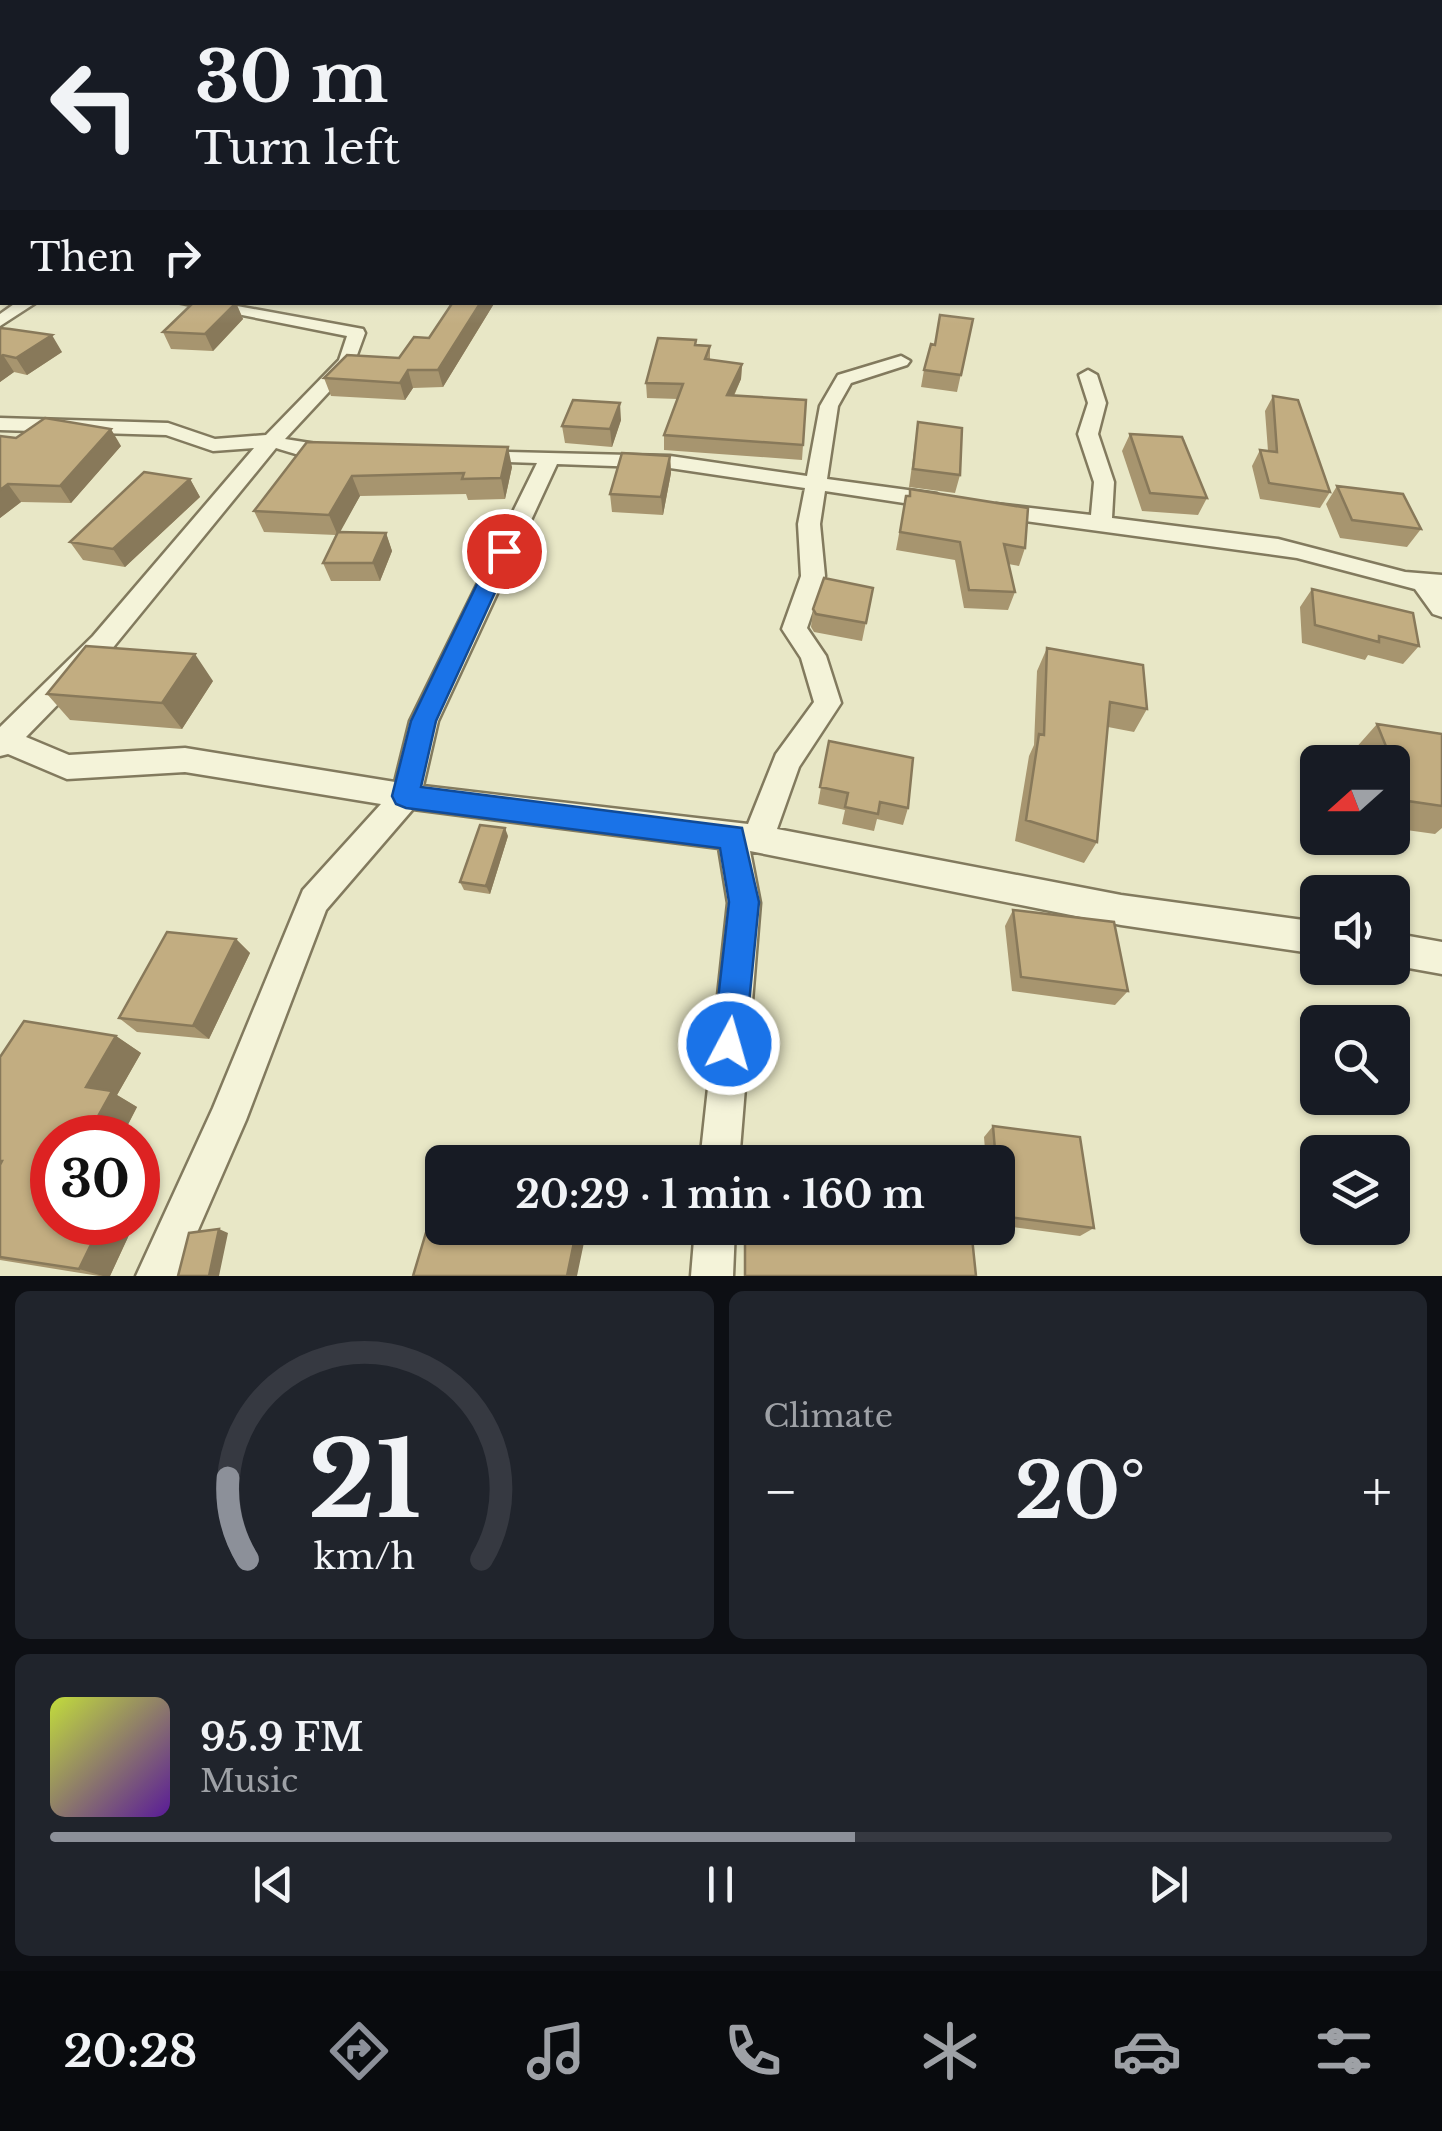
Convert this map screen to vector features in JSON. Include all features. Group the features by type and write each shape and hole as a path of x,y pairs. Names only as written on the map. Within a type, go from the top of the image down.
{"street":[{"path":"0,321 24,305"},
{"path":"202,305 357,333 347,362 237,478 102,643 2,742 67,767 184,760 406,796 745,838 1121,910 1300,935"},
{"path":"721,1145 744,902 745,838 786,762 828,703 813,656 794,629 814,576 809,524 829,406 844,379 901,361"},
{"path":"1088,374 1097,403 1088,434 1104,482 1100,525"},
{"path":"0,424 168,428 213,445 272,441 312,452 366,453"},
{"path":"237,478 312,452"},
{"path":"456,454 670,462 1100,525 1278,546 1433,584 1442,608"},
{"path":"157,1276 226,1120 314,900 406,796 424,721 550,457"},
{"path":"1410,952 1442,958"},
{"path":"712,1276 714,1245"}],"building":[{"path":"191,305 234,305 205,334 163,332"},
{"path":"451,305 479,305 438,370 408,370 400,383 324,378 347,355 399,358 414,337 429,338"},
{"path":"940,315 973,319 961,375 924,370 931,344 935,345"},
{"path":"0,328 52,335 16,358 0,357"},
{"path":"658,338 696,340 695,345 710,346 705,359 742,364 727,395 806,400 803,445 664,435 683,384 646,383"},
{"path":"1273,396 1298,400 1330,492 1269,483 1260,450 1277,452"},
{"path":"573,400 620,403 610,429 562,426"},
{"path":"45,418 111,429 60,486 8,484 0,490 0,436 16,438"},
{"path":"918,422 962,428 960,475 913,469"},
{"path":"1130,434 1182,437 1207,498 1150,493"},
{"path":"307,442 508,447 501,478 462,479 464,473 352,476 329,515 254,511"},
{"path":"622,453 670,456 661,497 610,494"},
{"path":"144,472 190,479 113,549 70,542"},
{"path":"1337,486 1403,494 1421,529 1352,520"},
{"path":"910,489 1028,508 1025,548 1004,544 1015,592 969,590 960,542 900,532"},
{"path":"338,532 386,533 373,563 323,563"},
{"path":"824,578 873,588 866,623 816,614 813,609"},
{"path":"1312,589 1413,613 1419,646 1379,636 1379,642 1315,625"},
{"path":"86,646 195,654 162,703 47,694"},
{"path":"1047,648 1143,665 1147,709 1110,702 1097,842 1026,820 1039,734 1044,735"},
{"path":"1377,724 1442,734 1442,806 1410,801 1410,745 1385,745"},
{"path":"829,741 913,758 908,808 880,802 878,814 845,807 848,793 820,787"},
{"path":"480,825 505,828 486,886 460,882"},
{"path":"1013,910 1114,922 1128,991 1021,977"},
{"path":"167,932 236,939 193,1026 119,1018"},
{"path":"24,1021 116,1036 86,1087 112,1091 99,1115 30,1115 30,1245 91,1245 79,1269 0,1257 0,1057"},
{"path":"993,1126 1080,1137 1094,1228 1015,1218 1015,1145 995,1145"},
{"path":"219,1229 209,1276 178,1276 189,1233"},
{"path":"425,1236 425,1245 573,1245 567,1276 413,1276"},
{"path":"745,1245 973,1245 976,1276 745,1276"}],"route":[{"path":"504,551 424,721 406,796 732,837 744,902 729,1044"}]}
